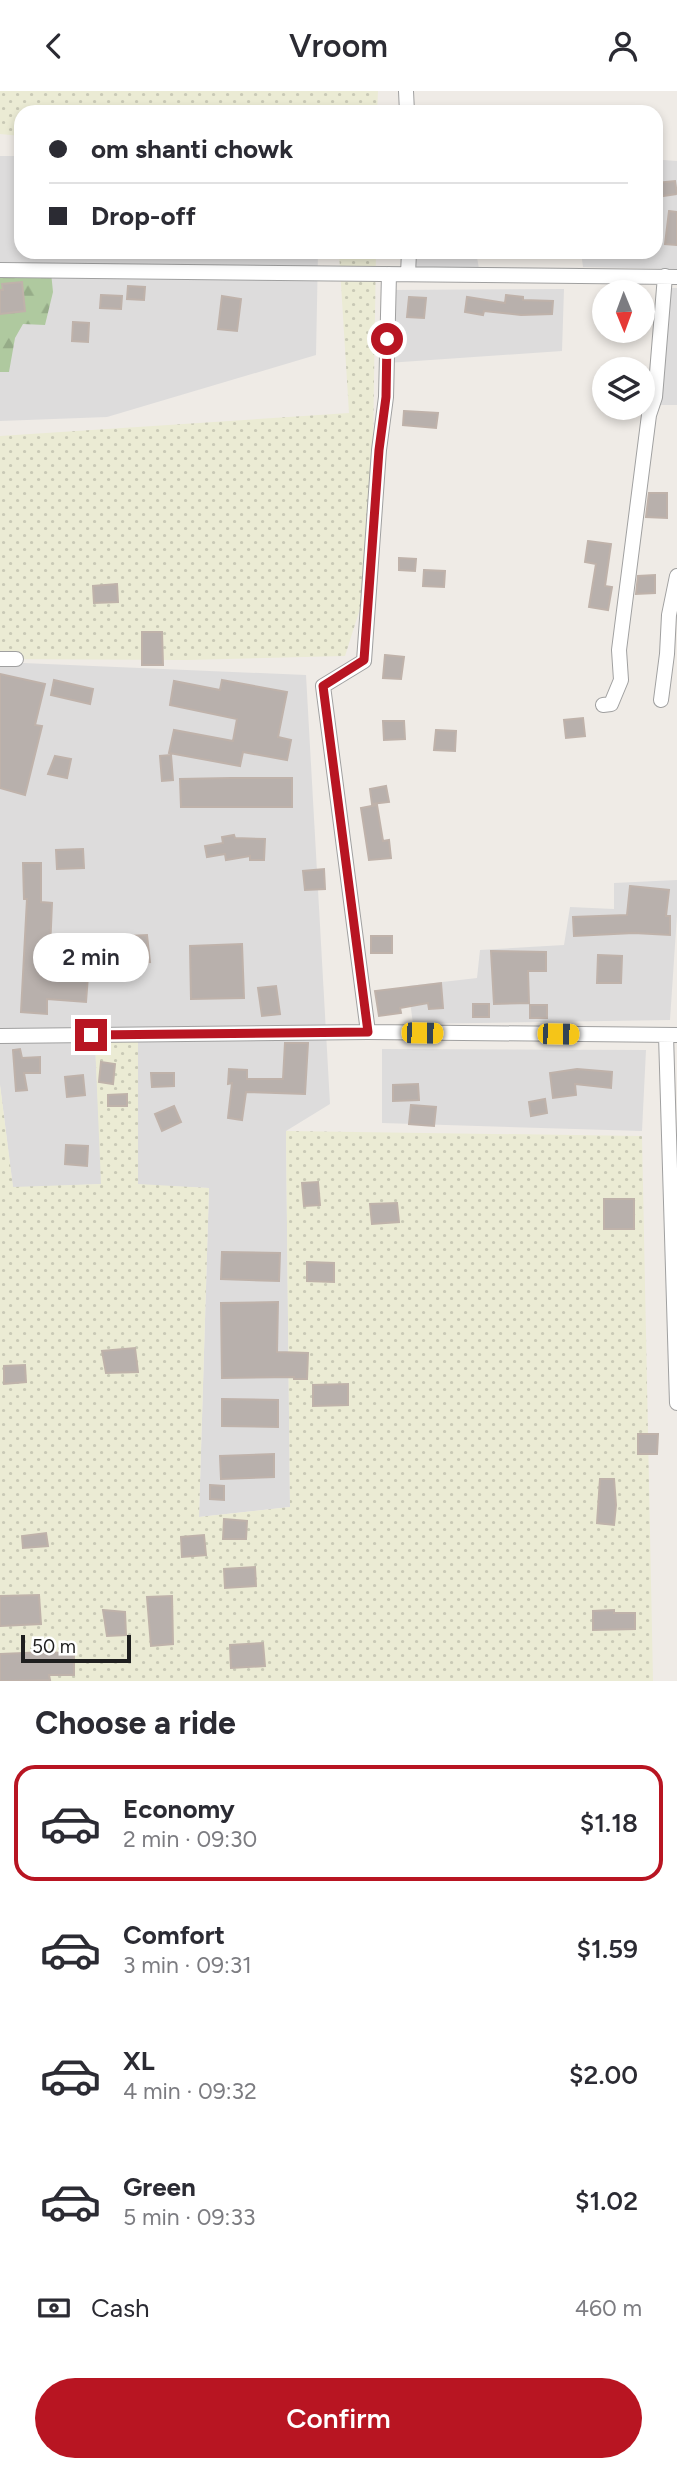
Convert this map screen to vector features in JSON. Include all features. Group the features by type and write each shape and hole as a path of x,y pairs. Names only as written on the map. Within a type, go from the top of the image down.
{"street":[{"path":"408,259 408,274"},
{"path":"0,269 671,277 655,397 649,415 619,650 621,680 611,704 603,705"},
{"path":"368,1032 323,686 364,660 379,450 386,397 389,274"},
{"path":"661,701 669,615 677,576"},
{"path":"0,659 16,659"},
{"path":"0,1036 368,1032 672,1035 677,1403"}],"shaded area":[{"path":"0,156 14,156 14,259 318,259 316,355 107,417 0,421"},
{"path":"663,160 677,161 677,269 583,267 582,259 663,259"},
{"path":"412,259 477,259 480,274 413,274"},
{"path":"658,288 677,288 677,405 655,405"},
{"path":"564,289 562,351 387,363 389,290"},
{"path":"0,662 306,675 330,1104 286,1131 290,1507 199,1517 209,1188 138,1185 138,1042 95,1042 102,1184 13,1188 0,1085"},
{"path":"677,880 670,1020 413,1024 408,986 477,978 480,950 564,945 570,907 614,909 614,883"},
{"path":"382,1049 646,1050 642,1131 382,1123"}],"green space":[{"path":"0,91 378,91 377,105 14,105 14,135 0,134"},
{"path":"339,259 376,259 371,574 345,656 187,660 0,659 0,436 349,413"},
{"path":"0,271 51,272 53,292 45,325 23,324 15,338 9,372 0,372"},
{"path":"95,1042 138,1042 138,1184 209,1188 199,1517 290,1507 286,1131 642,1136 653,1681 0,1681 0,1085 13,1187 101,1184"}],"building":[{"path":"675,181 677,194 663,196 663,182"},
{"path":"669,211 677,212 677,245 665,244"},
{"path":"22,282 25,311 0,314 2,284"},
{"path":"128,286 145,287 144,300 127,299"},
{"path":"101,295 122,296 121,309 100,308"},
{"path":"506,295 523,297 523,300 553,301 552,314 521,315 484,311 483,315 465,312 467,297 505,303"},
{"path":"222,296 241,299 237,331 218,329"},
{"path":"409,297 426,298 424,318 407,317"},
{"path":"73,322 89,323 88,342 72,341"},
{"path":"404,411 438,413 436,428 403,425"},
{"path":"649,493 667,493 667,518 646,517"},
{"path":"588,541 611,544 605,586 612,587 608,610 589,607 596,564 585,562"},
{"path":"399,558 416,559 415,571 399,570"},
{"path":"424,570 445,571 444,587 423,586"},
{"path":"655,575 655,593 636,594 638,576"},
{"path":"117,584 118,602 94,603 93,586"},
{"path":"142,632 162,632 163,665 142,665"},
{"path":"385,655 404,657 401,679 383,678"},
{"path":"0,674 45,684 35,725 42,726 25,795 0,788"},
{"path":"54,680 93,689 90,704 51,695"},
{"path":"222,680 287,692 278,737 291,740 287,760 243,752 240,766 169,753 174,730 233,741 237,719 170,705 174,681 220,690"},
{"path":"583,718 585,736 566,738 564,720"},
{"path":"383,721 404,721 405,739 384,740"},
{"path":"436,730 456,731 455,751 434,750"},
{"path":"171,755 173,780 162,781 160,756"},
{"path":"55,756 71,759 67,778 48,774"},
{"path":"292,778 292,807 181,807 180,779"},
{"path":"386,786 389,802 372,804 370,789"},
{"path":"377,805 383,841 389,840 391,858 369,860 361,808"},
{"path":"234,835 235,838 265,839 264,860 250,860 250,856 226,860 225,854 207,857 205,846 223,843 222,837"},
{"path":"83,849 84,868 57,869 56,850"},
{"path":"23,863 41,863 41,902 52,903 49,973 88,976 86,1002 47,999 47,1014 21,1012 27,899 24,899"},
{"path":"324,869 325,889 305,890 303,871"},
{"path":"630,886 669,890 666,916 670,916 670,935 634,933 574,936 573,917 627,915"},
{"path":"147,935 150,962 130,964 128,936"},
{"path":"371,936 392,936 392,953 371,953"},
{"path":"242,944 244,998 191,999 190,946"},
{"path":"491,951 546,952 546,971 528,971 529,1003 494,1004"},
{"path":"598,955 622,956 621,983 597,983"},
{"path":"441,983 443,1008 429,1009 428,1003 400,1008 401,1013 379,1016 375,991"},
{"path":"276,986 280,1014 262,1016 258,988"},
{"path":"473,1004 489,1004 489,1017 473,1017"},
{"path":"530,1005 547,1005 547,1018 530,1018"},
{"path":"285,1043 308,1043 305,1094 246,1092 242,1120 228,1118 232,1083 228,1084 229,1069 247,1070 247,1079 283,1079"},
{"path":"20,1049 22,1058 40,1057 40,1073 24,1073 27,1090 16,1091 13,1050"},
{"path":"101,1062 115,1064 113,1084 99,1082"},
{"path":"577,1069 612,1072 611,1088 575,1084 576,1095 553,1098 550,1073"},
{"path":"151,1073 174,1073 174,1086 152,1087"},
{"path":"83,1075 85,1095 67,1097 65,1077"},
{"path":"418,1084 419,1100 393,1101 393,1085"},
{"path":"127,1094 127,1106 108,1106 108,1095"},
{"path":"545,1099 547,1113 531,1116 529,1102"},
{"path":"411,1105 436,1107 434,1126 409,1124"},
{"path":"174,1106 181,1122 162,1131 155,1114"},
{"path":"66,1145 88,1146 87,1166 65,1164"},
{"path":"318,1182 320,1205 304,1206 302,1183"},
{"path":"604,1199 634,1199 634,1229 604,1229"},
{"path":"397,1203 399,1222 372,1224 370,1204"},
{"path":"222,1252 280,1253 279,1281 221,1279"},
{"path":"307,1262 334,1263 334,1282 307,1281"},
{"path":"278,1302 277,1352 308,1353 307,1379 222,1378 221,1303"},
{"path":"135,1348 138,1372 106,1373 102,1351"},
{"path":"25,1365 26,1382 4,1384 4,1366"},
{"path":"348,1384 348,1405 313,1406 313,1385"},
{"path":"222,1399 278,1400 278,1427 222,1426"},
{"path":"638,1434 658,1434 657,1454 638,1454"},
{"path":"274,1454 274,1477 221,1479 220,1456"},
{"path":"600,1479 614,1479 614,1525 597,1523"},
{"path":"210,1485 224,1486 224,1500 210,1499"},
{"path":"224,1519 247,1521 246,1539 223,1539"},
{"path":"46,1533 48,1546 23,1548 22,1536"},
{"path":"204,1535 206,1555 182,1557 181,1537"},
{"path":"255,1567 256,1586 225,1588 224,1569"},
{"path":"39,1595 41,1624 0,1626 0,1596"},
{"path":"172,1596 173,1644 151,1646 147,1597"},
{"path":"103,1610 125,1612 126,1635 107,1636"},
{"path":"614,1610 614,1613 635,1613 635,1629 593,1630 593,1611"},
{"path":"263,1643 265,1666 231,1668 230,1645"},
{"path":"0,1654 74,1654 74,1675 49,1675 50,1680 0,1681"}],"route":[{"path":"91,1035 368,1032 323,686 364,660 379,450 386,397 387,339"}]}
